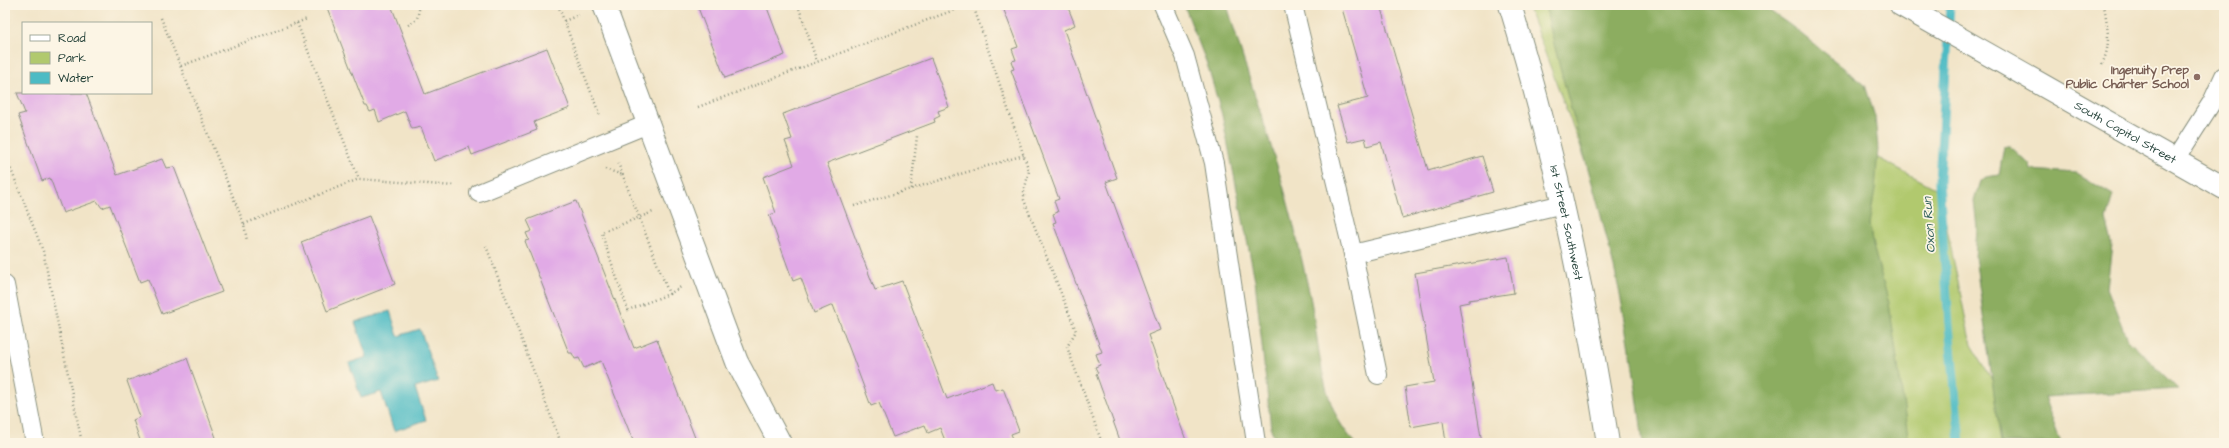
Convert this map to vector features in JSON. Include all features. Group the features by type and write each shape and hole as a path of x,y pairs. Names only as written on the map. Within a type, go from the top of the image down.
{"street":[{"path":"604,5 737,362 780,443"},
{"name":"1st Street Southwest","path":"1510,5 1536,97 1563,204 1588,329 1608,443"},
{"name":"South Capitol Street","path":"1901,5 2224,188"}],"lane":[{"path":"1163,5 1185,56 1214,163 1256,443"},
{"path":"1293,5 1353,254 1378,375"},
{"path":"2175,160 2212,102 2224,76"},
{"path":"479,193 648,124"},
{"path":"1353,254 1563,204"},
{"path":"5,284 35,443"}],"path":[{"path":"408,25 418,19 420,5"},
{"path":"558,5 609,140 640,218 669,294 628,310 602,232 640,218"},
{"path":"798,5 817,62"},
{"path":"698,107 967,5"},
{"path":"973,5 1029,170 1024,192 1024,200 1076,331 1067,347 1102,443"},
{"path":"2102,64 2107,53 2109,38 2104,5"},
{"path":"161,18 244,224 247,241"},
{"path":"181,66 307,19"},
{"path":"297,23 359,179"},
{"path":"912,189 917,136"},
{"path":"5,154 43,251 82,443"},
{"path":"854,206 1024,155"},
{"path":"244,224 359,179 454,186 479,193"},
{"path":"486,246 560,443"}],"green space":[{"path":"1184,5 1227,5 1288,205 1310,296 1319,354 1328,394 1344,429 1356,443 1276,443 1271,429 1255,280 1222,115 1207,64"},
{"path":"1527,5 1587,5 1939,190 1971,345 2031,443 1657,443 1633,286"},
{"path":"1545,5 1761,5 1790,25 1865,85 1875,117 1878,148 1875,190 1869,224 1873,246 1889,303 1909,443 1643,443 1637,393 1620,292 1559,65"},
{"path":"2004,146 2010,146 2030,165 2031,170 2076,173 2113,195 2106,219 2112,244 2107,288 2127,339 2178,389 2044,397 2061,443 2001,443 1975,257 1977,229 1974,200 1980,181 1986,177 1999,175"}],"water":[{"path":"390,311 398,336 420,329 438,381 415,388 426,420 394,431 381,392 361,398 349,363 367,357 355,322"}],"building":[{"path":"326,5 391,5 425,94 547,48 570,108 534,122 537,130 472,155 469,147 434,161 421,127 412,129 405,111 379,122 375,110 370,112 367,106 365,106"},
{"path":"697,5 766,5 785,55 725,78"},
{"path":"1002,5 1067,5 1075,25 1064,30 1117,178 1106,182 1160,330 1148,335 1187,443 1121,443 1096,374 1098,373 1095,367 1100,365 1096,354 1102,352 1053,223 1056,222 1053,214 1058,212 1054,201 1059,199 1011,70 1014,69 1011,61 1016,60 1012,49 1018,47"},
{"path":"1341,5 1380,5 1428,170 1438,167 1438,169 1482,156 1493,192 1402,218 1381,142 1367,146 1365,138 1348,142 1337,106 1368,98"},
{"path":"931,58 949,107 938,111 940,116 934,119 935,122 827,163 875,290 902,281 947,399 992,382 995,390 1003,388 1019,431 1011,434 1015,443 946,443 940,428 928,433 925,425 893,437 879,403 871,406 833,305 814,313 801,278 793,281 769,215 776,213 763,177 794,165 785,141 792,139 783,114"},
{"path":"17,93 86,94 117,175 162,159 166,168 174,167 222,292 162,314 148,279 140,282 110,205 102,208 97,201 63,213 50,178 42,181 18,115 25,113"},
{"path":"576,201 634,348 657,339 697,443 634,443 601,361 584,368 579,358 575,359 572,353 569,353 525,241 529,240 526,233 532,231 527,220"},
{"path":"369,216 395,284 327,311 301,242"},
{"path":"1508,257 1514,293 1469,300 1469,302 1459,304 1482,443 1446,443 1443,421 1411,427 1405,387 1434,382 1415,273"},
{"path":"187,358 218,443 141,443 133,420 140,417 127,381"}],"waterway":[{"name":"Oxon Run","path":"1950,5 1939,182 1949,325 1960,443"}],"place":[{"name":"Ingenuity Prep Public Charter School","path":"2197,77"}]}
